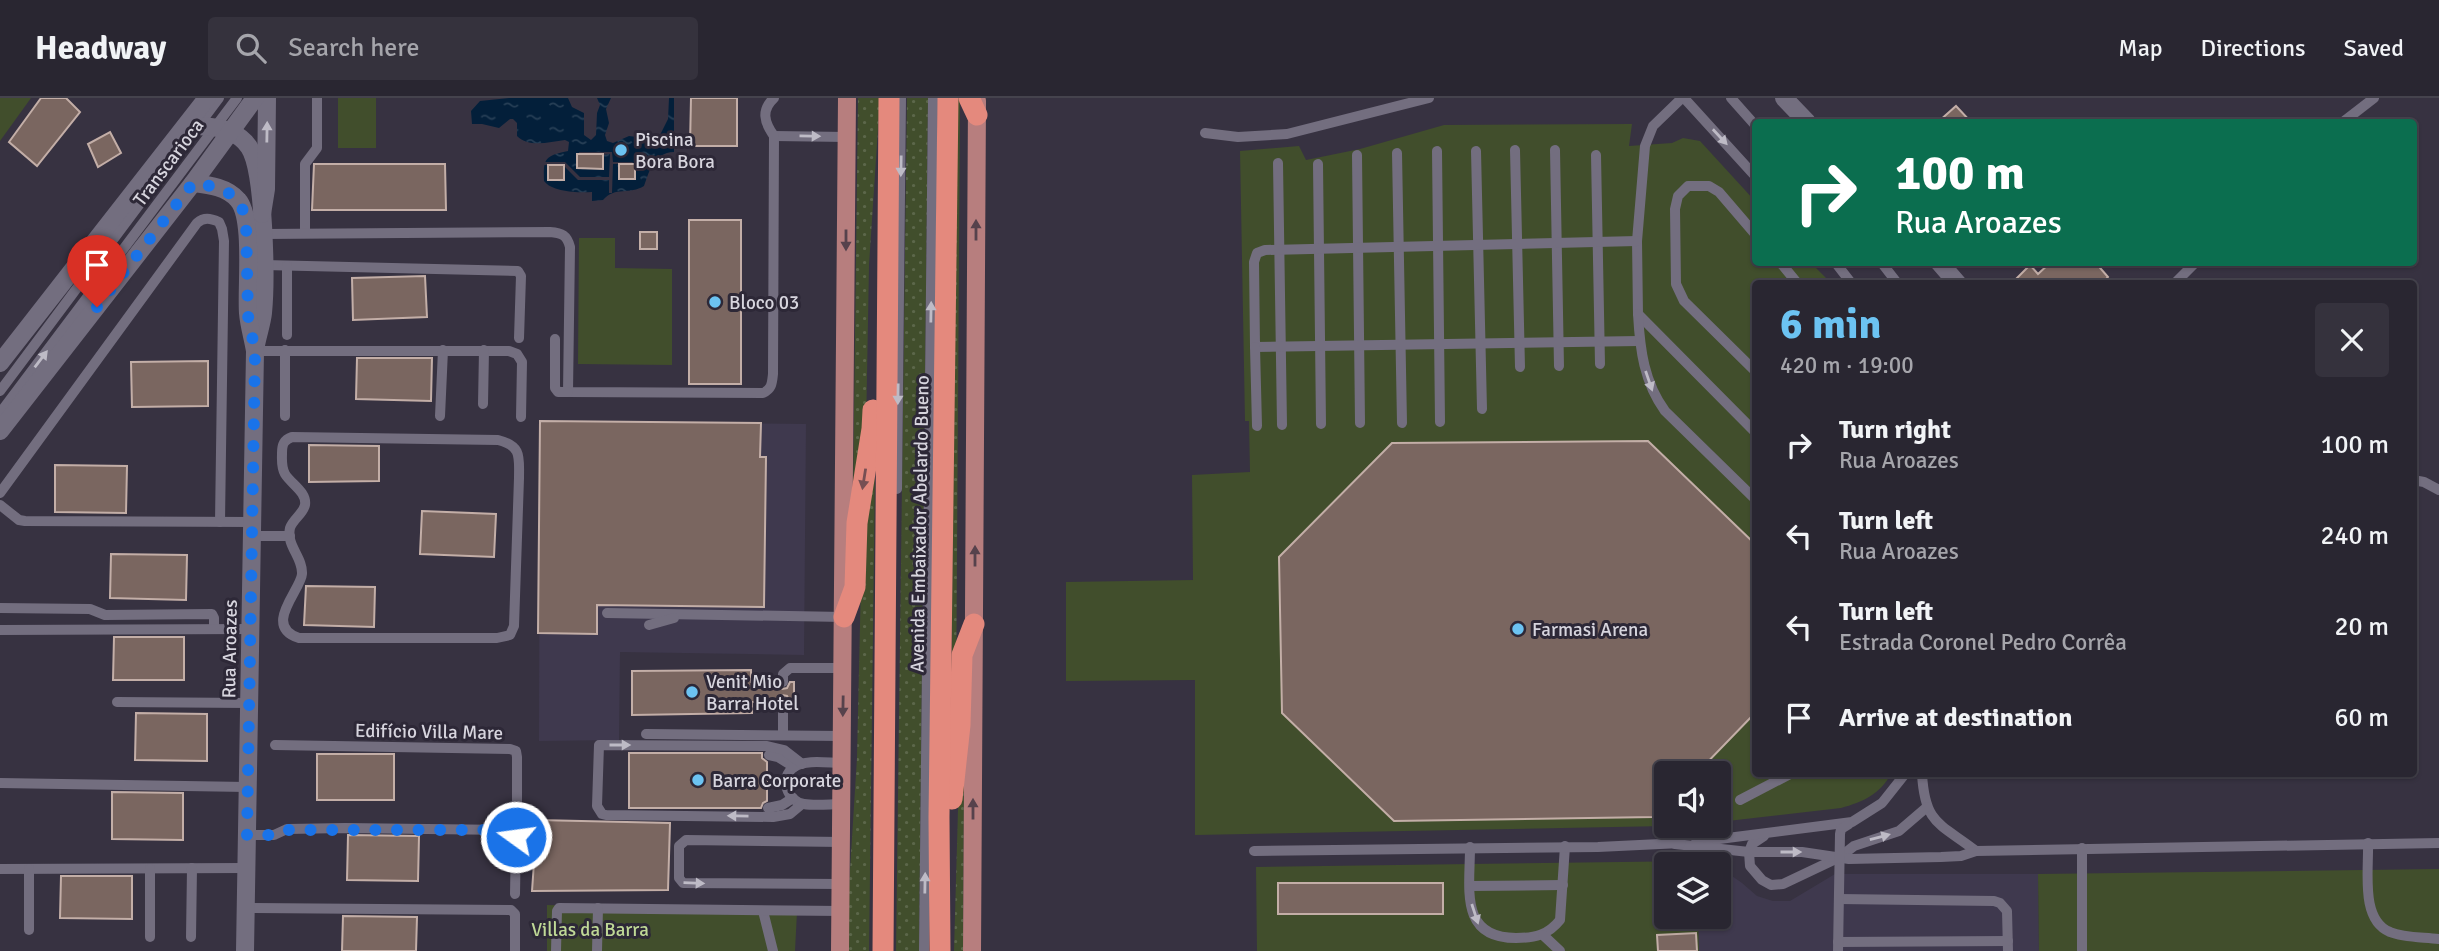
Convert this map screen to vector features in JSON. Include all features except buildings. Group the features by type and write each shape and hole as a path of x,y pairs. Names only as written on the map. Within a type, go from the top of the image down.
{"highway":[{"name":"Avenida Embaixador Abelardo Bueno","path":"883,951 889,98"},
{"name":"Avenida Embaixador Abelardo Bueno","path":"940,951 939,817 948,98"},
{"path":"844,617 855,587 857,523 872,429 875,291 887,217"},
{"path":"947,951 962,655 975,624"}],"main road":[{"path":"841,951 846,98"},
{"path":"972,951 975,624 974,104"}],"street":[{"path":"0,431 193,183 207,128 206,98"},
{"path":"0,363 207,128 255,98"},
{"path":"261,215 266,190 267,98"},
{"path":"1784,98 1804,119"},
{"name":"Rua Aroazes","path":"207,128 244,141 251,152 263,234 263,315 255,349 245,951"},
{"name":"Rua Aroazes","path":"193,183 222,189 237,198 243,207 248,253 248,316 255,349"},
{"path":"1942,266 1955,280"}],"lane":[{"name":"Transcarioca","path":"0,413 207,128 219,98"},
{"name":"Transcarioca","path":"0,391 207,128 237,98"},
{"path":"305,233 305,164 317,148 317,98"},
{"path":"555,339 554,385 558,391 754,394 769,390 773,374 774,136 764,116 767,105 774,98"},
{"path":"891,951 901,98"},
{"path":"925,951 933,98"},
{"path":"1205,133 1238,137 1287,134 1429,98"},
{"path":"1752,173 1683,98 1653,126 1645,146 1637,241 1639,341 1650,387 1665,411 1752,496"},
{"path":"1731,98 1752,122"},
{"path":"2347,119 2374,98"},
{"path":"774,136 846,137"},
{"path":"1515,150 1520,367"},
{"path":"1555,150 1559,366"},
{"path":"1437,151 1440,422"},
{"path":"1476,151 1482,409"},
{"path":"1397,153 1402,423"},
{"path":"1357,155 1360,423"},
{"path":"1596,155 1600,364"},
{"path":"1278,163 1282,425"},
{"path":"1318,164 1321,424"},
{"path":"1752,230 1719,192 1709,186 1688,186 1678,196 1675,209 1676,284 1684,301 1752,368"},
{"path":"0,493 197,223 208,219 219,222 224,241 220,522"},
{"path":"263,234 564,234 570,247 568,392"},
{"path":"1257,426 1254,262 1257,253 1265,250 1319,248 1637,241"},
{"path":"264,265 518,271 521,276 519,338"},
{"path":"286,335 287,266"},
{"path":"1783,266 1795,280"},
{"path":"1838,266 1849,280"},
{"path":"1884,266 1895,280"},
{"path":"2178,280 2192,266"},
{"path":"1638,314 1752,429"},
{"path":"1255,347 1639,341"},
{"path":"255,349 509,351 521,357 522,362 521,417"},
{"path":"285,350 285,416"},
{"path":"440,416 443,350"},
{"path":"483,404 484,350"},
{"path":"287,438 498,440 508,442 517,449 519,478 514,626 513,632 506,637 293,636 286,625 284,615 286,604 302,575 291,547 290,536 292,524 304,507 305,500 284,472 282,446 287,438"},
{"path":"2417,481 2439,490"},
{"path":"0,505 19,520 25,521 220,522 290,536"},
{"path":"0,608 90,609 105,615 212,614 214,629"},
{"path":"607,613 844,617"},
{"path":"649,625 684,615"},
{"path":"0,630 250,629"},
{"path":"783,682 783,674 790,668 844,668"},
{"path":"117,702 249,703"},
{"path":"783,702 783,735"},
{"path":"646,734 843,736"},
{"name":"Edifício Villa Mare","path":"275,745 510,749 516,751 517,757 517,817"},
{"path":"797,801 790,814 773,817 606,815 601,814 597,806 599,745 767,746 784,750 798,765"},
{"path":"769,755 798,765 842,763"},
{"path":"797,801 788,793 785,782 789,771 798,765"},
{"path":"1740,800 1784,777"},
{"path":"1839,899 1994,901 2007,911 2008,946 1838,947 1839,899 1840,857 1841,829 1882,803 1903,777"},
{"path":"1922,777 1927,807 1936,823 1976,851"},
{"path":"0,783 247,787"},
{"path":"768,808 797,801 843,804"},
{"path":"1767,834 1752,844 1749,852 1750,866 1755,874 1771,885 1783,884 1840,857 1854,846 1899,831 1927,807"},
{"path":"1254,851 1675,844 1852,822"},
{"path":"247,835 274,835 287,830 345,828 509,830 516,837 515,894"},
{"path":"841,884 683,883 679,878 679,846 686,840 842,842"},
{"path":"2368,843 2370,908 2375,921 2393,933 2439,939"},
{"path":"1675,844 1749,852 1802,852 1849,859 1941,857 1961,856 1976,851 2082,848 2439,843"},
{"path":"1470,847 1472,914 1479,926 1501,938 1527,938 1543,935 1560,920 1564,846"},
{"path":"2082,848 2082,951"},
{"path":"191,937 192,868"},
{"path":"0,870 246,868"},
{"path":"150,869 150,937"},
{"path":"29,870 29,930"},
{"path":"1470,886 1563,885"},
{"path":"246,908 511,909 515,914 515,951"},
{"path":"597,951 598,908"},
{"path":"556,951 557,909 841,911"},
{"path":"763,911 773,951"},
{"path":"1543,935 1560,951"}],"shaded area":[{"path":"540,421 806,424 804,655 620,652 619,740 539,741"},
{"path":"1835,874 2038,874 2039,951 1699,951 1698,929 1731,929 1731,875 1757,896 1773,901 1790,901"}],"green space":[{"path":"0,98 31,98 0,141"},
{"path":"338,98 376,98 376,148 338,148"},
{"path":"858,98 880,98 869,265 866,429 853,494"},
{"path":"907,98 928,98 919,951 896,951"},
{"path":"956,98 960,98 956,709 951,746"},
{"path":"1632,124 1629,146 1672,143 1683,138 1700,141 1752,198 1752,266 1814,266 1828,280 1752,280 1752,777 1889,777 1882,787 1857,803 1841,808 1731,821 1731,761 1654,761 1654,826 1195,835 1195,680 1066,681 1066,582 1193,580 1192,475 1250,472 1249,421 1245,421 1240,151 1299,146 1306,160 1360,149 1444,125"},
{"path":"579,238 615,238 615,268 672,269 672,365 578,364"},
{"path":"875,474 869,951 848,951 857,758 862,537"},
{"path":"959,775 964,775 963,951 954,951"},
{"path":"1654,862 1654,929 1698,929 1699,951 1257,951 1256,867"},
{"path":"2439,869 2439,951 2039,951 2038,874"},
{"name":"Villas da Barra","path":"547,905 797,912 795,951 547,951"}],"water":[{"name":"Piscina Bora Bora","path":"568,98 572,107 584,113 584,135 591,140 596,135 600,105 597,98 611,98 606,109 609,123 605,135 607,141 613,143 629,136 653,139 659,137 668,119 669,98 674,98 674,152 661,155 657,159 644,186 639,189 612,193 603,200 592,201 592,192 559,190 544,181 545,162 550,156 568,151 569,142 565,140 540,143 522,140 517,136 517,123 513,119 499,128 472,124 471,111 480,101"}],"pier":[{"path":"579,152 612,152 613,162 635,164 635,179 619,179 619,164 613,164 612,193 609,193 609,180 578,180 564,166 544,165 544,162 565,162 580,177 609,177 610,154 603,155 603,169 577,168"}],"place":[{"name":"Piscina Bora Bora","path":"621,150"},
{"name":"Bloco 03","path":"715,302"},
{"name":"Farmasi Arena","path":"1518,629"},
{"name":"Venit Mio Barra Hotel","path":"692,692"},
{"name":"Barra Corporate","path":"698,780"}],"route":[{"path":"97,307 193,183 211,185 237,198 243,207 246,220 248,316 255,351 247,835 274,835 287,830 345,828 455,828 509,830 514,832 516,837"}]}
